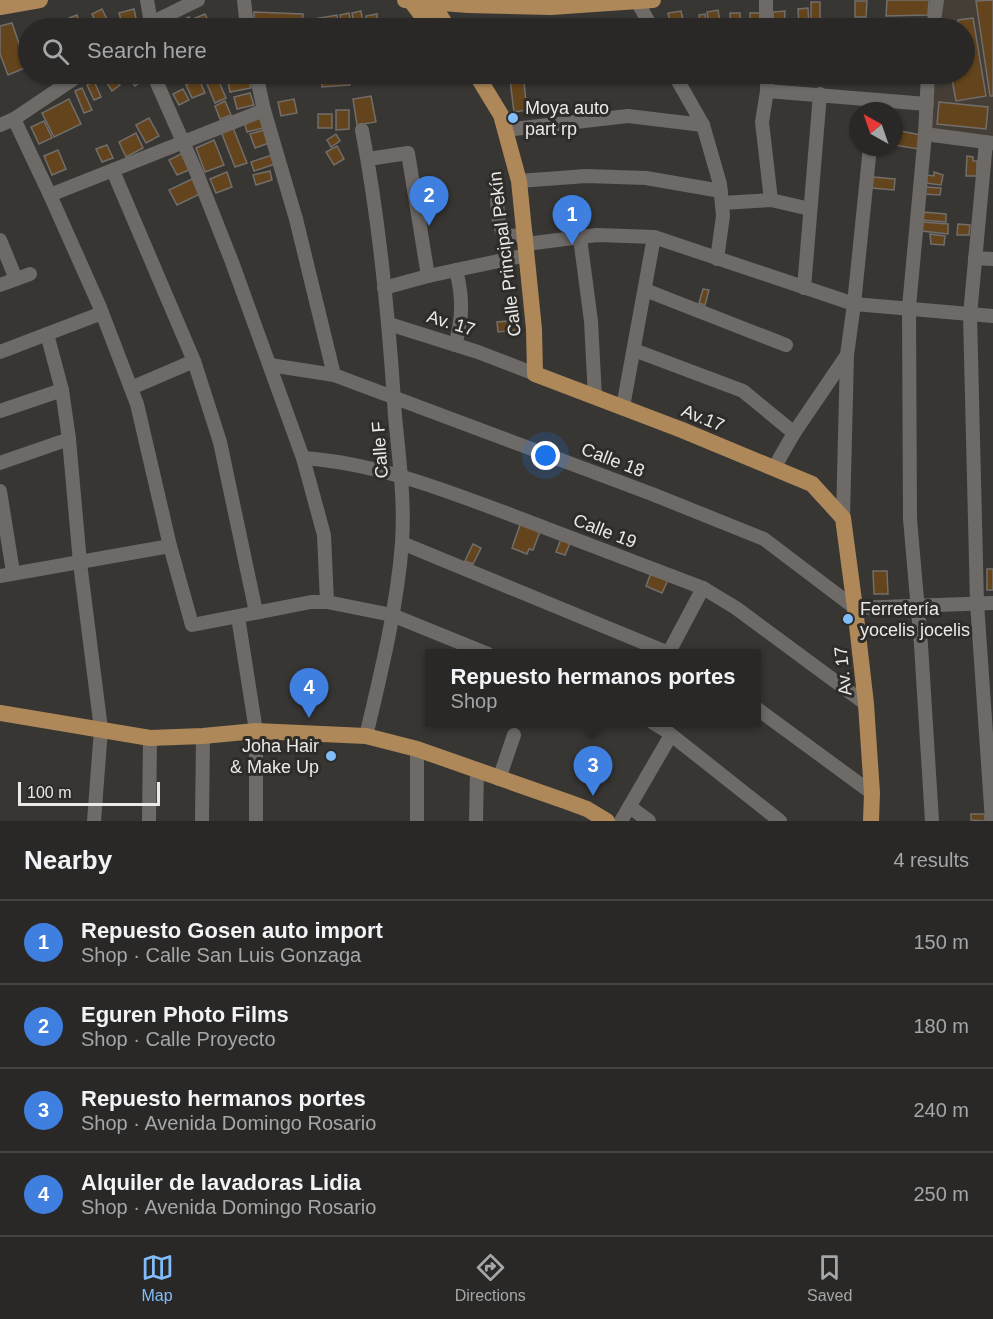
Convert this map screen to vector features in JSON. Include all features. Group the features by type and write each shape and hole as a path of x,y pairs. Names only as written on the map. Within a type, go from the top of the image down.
{"main road":[{"path":"7,4 40,0"},
{"path":"405,0 551,8 647,0"},
{"path":"410,0 424,18"},
{"path":"431,1 443,18"},
{"path":"457,18 468,5"},
{"name":"Calle Principal Pekín","path":"470,84 505,130"},
{"name":"Calle Principal Pekín","path":"482,84 501,115 519,181 534,329 535,374"},
{"name":"Av.17","path":"535,374 812,484 843,518"},
{"name":"Av. 17","path":"843,518 866,704 872,793 871,821"},
{"path":"0,713 150,738 256,731 366,736 417,749 477,770 587,809 608,821"}],"street":[{"path":"147,0 148,18"},
{"path":"163,18 198,0"},
{"path":"244,0 245,18"},
{"path":"647,0 650,18"},
{"path":"765,0 766,18"},
{"path":"934,18 937,0"},
{"path":"0,125 14,119 66,84"},
{"path":"157,84 232,262 303,458 324,535 327,603"},
{"path":"258,84 296,219 334,375"},
{"path":"680,84 703,125 721,197 723,216 717,259"},
{"path":"767,84 762,122 771,200"},
{"path":"928,84 909,308 910,519 932,821"},
{"path":"767,92 820,94 860,102"},
{"path":"804,288 820,94"},
{"path":"903,104 927,104"},
{"path":"50,195 264,110"},
{"path":"505,130 628,116 703,125"},
{"path":"14,119 102,313 137,404 170,546 192,625 311,602 327,603 392,615 476,649"},
{"name":"Calle F","path":"362,130 368,159 389,324 403,501 402,543 392,615 366,736"},
{"path":"925,134 990,143 986,206 975,258 970,315 977,603 992,821"},
{"path":"368,159 408,153 428,276"},
{"path":"843,518 847,355 869,156"},
{"path":"113,171 194,361 220,442 256,612"},
{"path":"519,181 586,176 646,178 721,197 771,200 810,209"},
{"path":"497,186 500,227 503,234 526,244"},
{"path":"384,288 456,270 526,244 597,235 654,237 854,304 993,316"},
{"path":"622,408 654,237"},
{"path":"580,238 591,321 595,397"},
{"path":"0,240 16,279"},
{"path":"975,258 993,259"},
{"path":"455,345 462,315 462,297 456,270"},
{"path":"0,285 30,274"},
{"path":"645,290 786,345"},
{"path":"0,352 102,313"},
{"name":"Av. 17","path":"389,324 535,374"},
{"path":"47,334 62,390 69,439 80,562 101,729 94,821"},
{"path":"634,350 743,391 794,433"},
{"path":"774,468 794,433 847,355"},
{"path":"131,388 194,361"},
{"name":"Calle 18","path":"270,365 334,375 764,538 855,608"},
{"path":"0,411 62,390"},
{"path":"0,463 69,439"},
{"name":"Calle 19","path":"303,458 336,460 400,476 703,588 736,608 866,704"},
{"path":"0,491 7,574 170,546"},
{"path":"402,543 660,649"},
{"path":"672,649 703,588"},
{"path":"855,608 993,603"},
{"path":"238,617 256,731 256,821"},
{"path":"761,712 872,793"},
{"path":"658,727 780,821"},
{"path":"499,779 514,735"},
{"path":"621,821 671,735"},
{"path":"202,821 203,736"},
{"path":"149,821 150,738"},
{"path":"417,749 417,821"},
{"path":"476,821 477,770"},
{"path":"630,807 649,821"}],"shaded area":[{"path":"943,0 993,0 993,139 929,132 934,84 975,84 975,18 941,18"}],"building":[{"path":"887,0 929,0 928,15 886,16"},
{"path":"993,0 993,96 990,96 976,1"},
{"path":"855,1 867,1 866,17 855,17"},
{"path":"811,2 820,2 820,18 811,18"},
{"path":"808,8 809,18 798,18 798,9"},
{"path":"102,9 106,18 94,18 92,14"},
{"path":"134,9 136,18 120,18 119,13"},
{"path":"718,10 719,18 708,18 707,12"},
{"path":"361,11 362,18 353,18 352,13"},
{"path":"681,11 683,18 669,18 668,13"},
{"path":"785,11 785,18 773,18 773,12"},
{"path":"254,12 303,14 303,18 254,18"},
{"path":"349,13 350,18 341,18 340,15"},
{"path":"730,13 740,13 740,18 730,18"},
{"path":"750,13 762,13 762,18 750,18"},
{"path":"205,14 207,18 195,18"},
{"path":"377,14 377,18 366,18 366,16"},
{"path":"337,15 337,18 319,18"},
{"path":"12,23 18,41 18,71 8,75 0,54 0,26"},
{"path":"975,30 986,96 956,101 953,84 975,84"},
{"path":"95,84 101,97 94,100 87,85"},
{"path":"108,84 119,84 120,85 112,91"},
{"path":"201,84 205,93 192,98 186,85"},
{"path":"207,84 220,84 226,98 215,103"},
{"path":"228,84 250,84 251,88 230,92"},
{"path":"322,84 350,85 322,87"},
{"path":"510,84 524,84 527,110 514,112"},
{"path":"82,88 92,110 84,113 75,91"},
{"path":"183,89 189,100 179,105 173,94"},
{"path":"250,93 254,105 237,109 234,97"},
{"path":"371,96 376,122 357,125 353,99"},
{"path":"69,99 81,124 54,137 42,113"},
{"path":"294,99 297,113 281,116 278,102"},
{"path":"225,101 231,115 220,119 215,106"},
{"path":"939,102 988,107 986,129 937,124"},
{"path":"336,110 349,110 349,129 336,130"},
{"path":"318,114 332,114 332,128 318,128"},
{"path":"260,117 263,128 247,132 244,121"},
{"path":"149,118 159,136 146,143 136,125"},
{"path":"44,121 52,138 39,144 31,127"},
{"path":"232,125 247,163 235,167 220,129"},
{"path":"264,130 269,143 255,148 250,134"},
{"path":"903,131 921,135 918,149 903,146"},
{"path":"136,133 143,148 126,157 119,142"},
{"path":"336,134 340,141 331,147 327,140"},
{"path":"214,140 224,165 205,172 196,148"},
{"path":"107,145 113,158 102,162 96,149"},
{"path":"337,146 344,159 334,165 326,152"},
{"path":"58,150 66,169 52,175 44,156"},
{"path":"183,153 191,169 177,175 169,160"},
{"path":"272,155 275,164 254,171 251,162"},
{"path":"967,156 977,161 977,176 966,176"},
{"path":"270,171 272,180 256,185 253,175"},
{"path":"227,172 232,187 216,193 210,179"},
{"path":"934,172 943,175 941,185 926,183 927,175 934,176"},
{"path":"873,177 895,179 894,190 872,188"},
{"path":"192,179 200,194 177,205 169,190"},
{"path":"925,187 941,188 940,195 924,194"},
{"path":"923,212 946,214 946,222 922,220"},
{"path":"923,222 948,224 948,234 922,231"},
{"path":"958,224 970,225 969,235 957,235"},
{"path":"930,234 945,236 944,245 931,244"},
{"path":"703,289 709,290 705,305 699,303"},
{"path":"516,320 517,330 498,332 497,322"},
{"path":"521,522 541,529 533,550 529,549 527,554 512,548"},
{"path":"561,539 570,543 565,555 556,552"},
{"path":"473,544 481,548 473,564 465,561"},
{"path":"987,569 993,569 993,590 987,590"},
{"path":"873,571 887,571 888,594 874,594"},
{"path":"651,573 668,580 662,593 646,586"},
{"path":"971,814 985,814 985,821 971,820"}],"place":[{"name":"Moya auto part rp","path":"513,118"},
{"name":"Eguren Photo Films","path":"429,226"},
{"name":"Repuesto Gosen auto import","path":"572,245"},
{"name":"Ferretería yocelis jocelis","path":"848,619"},
{"name":"Alquiler de lavadoras Lidia","path":"309,718"},
{"name":"Joha Hair & Make Up","path":"331,756"},
{"name":"Repuesto hermanos portes","path":"593,796"}]}
